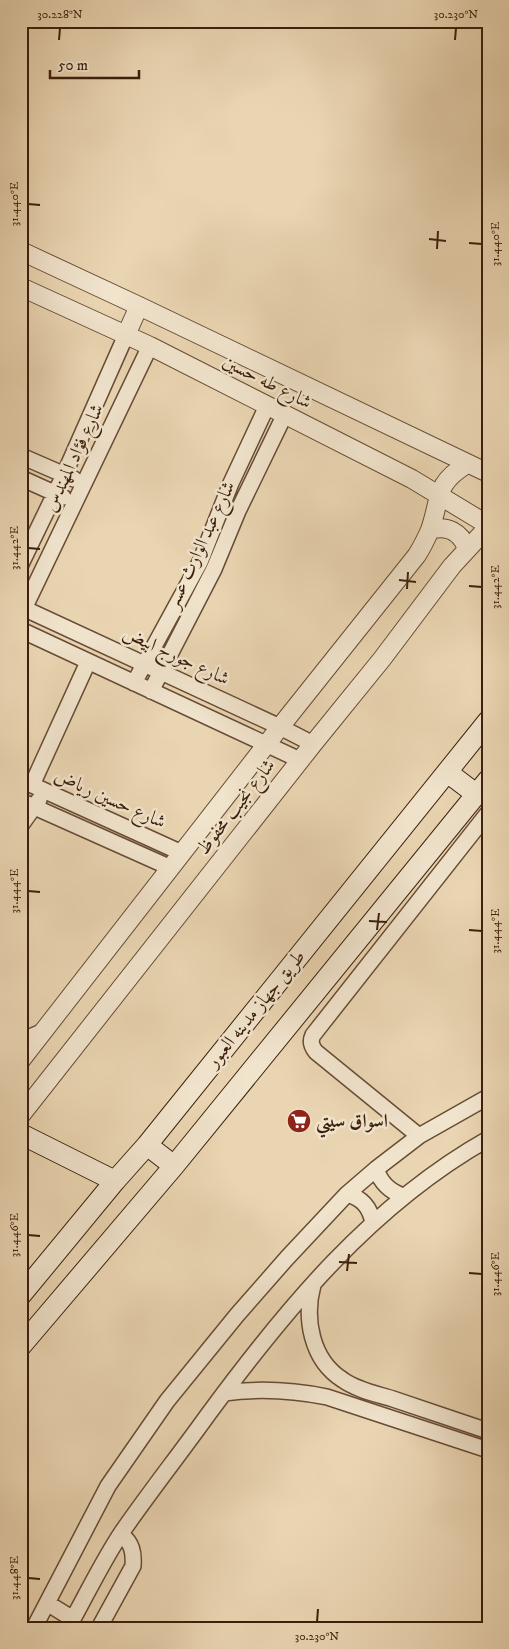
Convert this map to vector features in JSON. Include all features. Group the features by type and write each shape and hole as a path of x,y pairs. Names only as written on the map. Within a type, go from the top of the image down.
{"main road":[{"name":"طريق جهاز مدينه العبور","path":"21,1295 115,1181 148,1145 488,721"},
{"path":"447,772 482,787"},
{"name":"طريق جهاز مدينه العبور","path":"21,1346 174,1166 482,787"},
{"path":"21,1134 115,1181"},
{"path":"148,1145 174,1166"}],"street":[{"name":"شارع طه حسين","path":"21,251 488,473"},
{"name":"شارع طه حسين","path":"21,286 150,346 412,479 488,526"},
{"path":"21,294 41,296"},
{"path":"126,335 139,306"},
{"name":"شارع فؤاد المهندس","path":"21,564 64,475 126,335"},
{"name":"شارع فؤاد المهندس","path":"22,610 150,346"},
{"name":"شارع عبد الوارث عسر","path":"134,683 200,562 231,483 267,406"},
{"name":"شارع عبد الوارث عسر","path":"151,691 211,576 238,511 285,414"},
{"path":"21,456 84,483"},
{"name":"شارع نجيب محفوظ","path":"21,1060 280,727 418,555 430,530 438,495 445,482 467,464"},
{"path":"21,478 75,503"},
{"name":"شارع نجيب محفوظ","path":"21,1116 300,760 382,660 452,566 488,526"},
{"path":"430,530 441,528 453,531 462,538 468,549"},
{"name":"شارع جورج ابيض","path":"22,610 145,664 313,744"},
{"path":"21,630 300,760"},
{"path":"21,825 28,804 29,785 88,662"},
{"name":"شارع حسين رياض","path":"29,785 182,853"},
{"name":"شارع حسين رياض","path":"28,804 171,868"},
{"path":"419,1136 316,1052 311,1039 313,1034 488,813"},
{"path":"21,1041 44,1031"},
{"path":"34,1628 108,1486 167,1401 215,1342 287,1258 347,1194 419,1136 488,1097"},
{"path":"47,1603 70,1624 121,1534 224,1393 314,1282 403,1196 437,1170 488,1139"},
{"path":"376,1169 379,1178 386,1186 403,1196"},
{"path":"347,1194 362,1201 368,1207 373,1223"},
{"path":"314,1282 309,1300 308,1318 312,1336 318,1353 329,1368 343,1381 370,1392 488,1431"},
{"path":"224,1393 286,1390 320,1396 347,1403 488,1450"},
{"path":"99,1628 133,1566 132,1548 128,1540 121,1534"}],"place":[{"name":"اسواق سيتي","path":"299,1121"}]}
